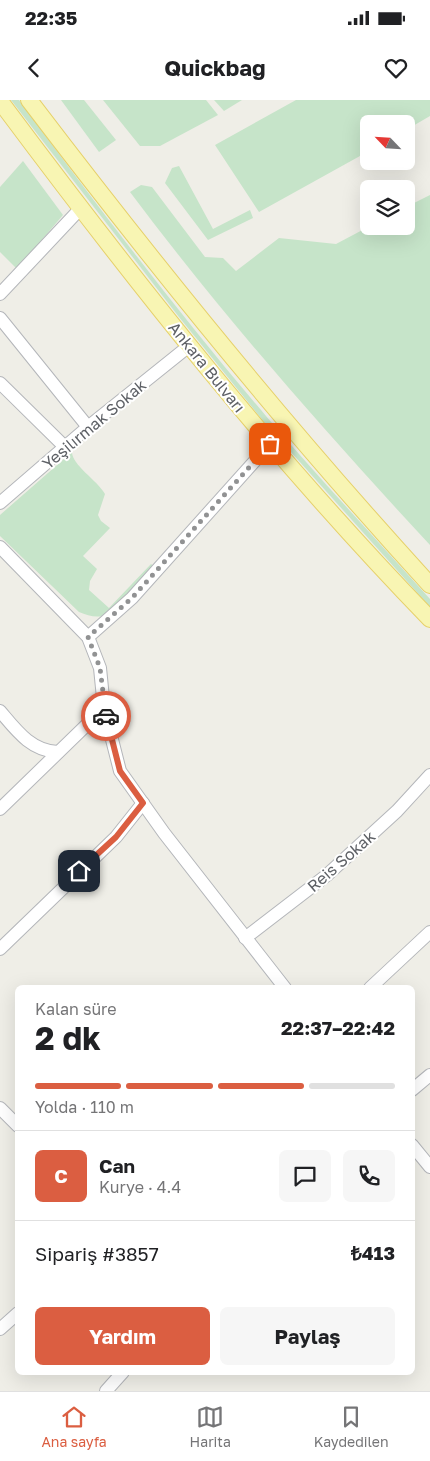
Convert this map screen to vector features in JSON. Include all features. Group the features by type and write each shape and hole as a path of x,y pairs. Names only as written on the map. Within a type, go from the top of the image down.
{"main road":[{"name":"Ankara Bulvarı","path":"29,100 218,343 342,489 430,585"},
{"name":"Ankara Bulvarı","path":"0,101 80,209 270,444 430,619"}],"street":[{"path":"0,294 80,209"},
{"path":"0,318 88,427"},
{"name":"Yeşilırmak Sokak","path":"0,503 88,427 189,346"},
{"path":"0,384 65,447"},
{"path":"88,637 132,598 270,444"},
{"path":"0,547 88,637 100,668 104,708 120,771 245,938 283,985"},
{"path":"0,809 104,708"},
{"path":"0,711 32,744 44,751 58,752"},
{"name":"Reis Sokak","path":"245,938 327,875 397,811 430,775"},
{"path":"0,949 116,837 143,803"},
{"path":"373,985 430,932"},
{"path":"415,1088 430,1075"},
{"path":"0,1108 15,1123"},
{"path":"415,1150 430,1167"},
{"path":"0,1329 15,1316"},
{"path":"106,1391 120,1375"}],"green space":[{"path":"11,100 19,100 202,339 286,439 430,599 430,607 264,422 179,317"},
{"path":"61,100 84,100 116,140 99,152"},
{"path":"103,100 206,100 218,115 160,146 140,146"},
{"path":"214,100 242,100 224,111"},
{"path":"296,100 430,100 430,116 415,125 415,115 360,115 360,156 259,212 215,145"},
{"path":"23,161 63,215 17,269 0,252 0,187"},
{"path":"179,166 213,229 250,210 253,218 208,240 165,183 172,168"},
{"path":"141,185 152,187 205,257 223,258 236,271 279,238 336,244 360,231 360,235 415,235 415,202 430,195 430,545 276,373 201,284 130,192"},
{"path":"72,452 76,462 105,494 98,515 101,521 110,528 83,556 97,569 90,581 89,590 109,608 151,564 155,567 109,614 97,617 79,612 0,536 0,515"}],"way so far":[{"path":"106,716 100,668 88,637 132,598 270,444"}],"route":[{"path":"79,871 116,837 143,803 120,771 106,716"}]}
